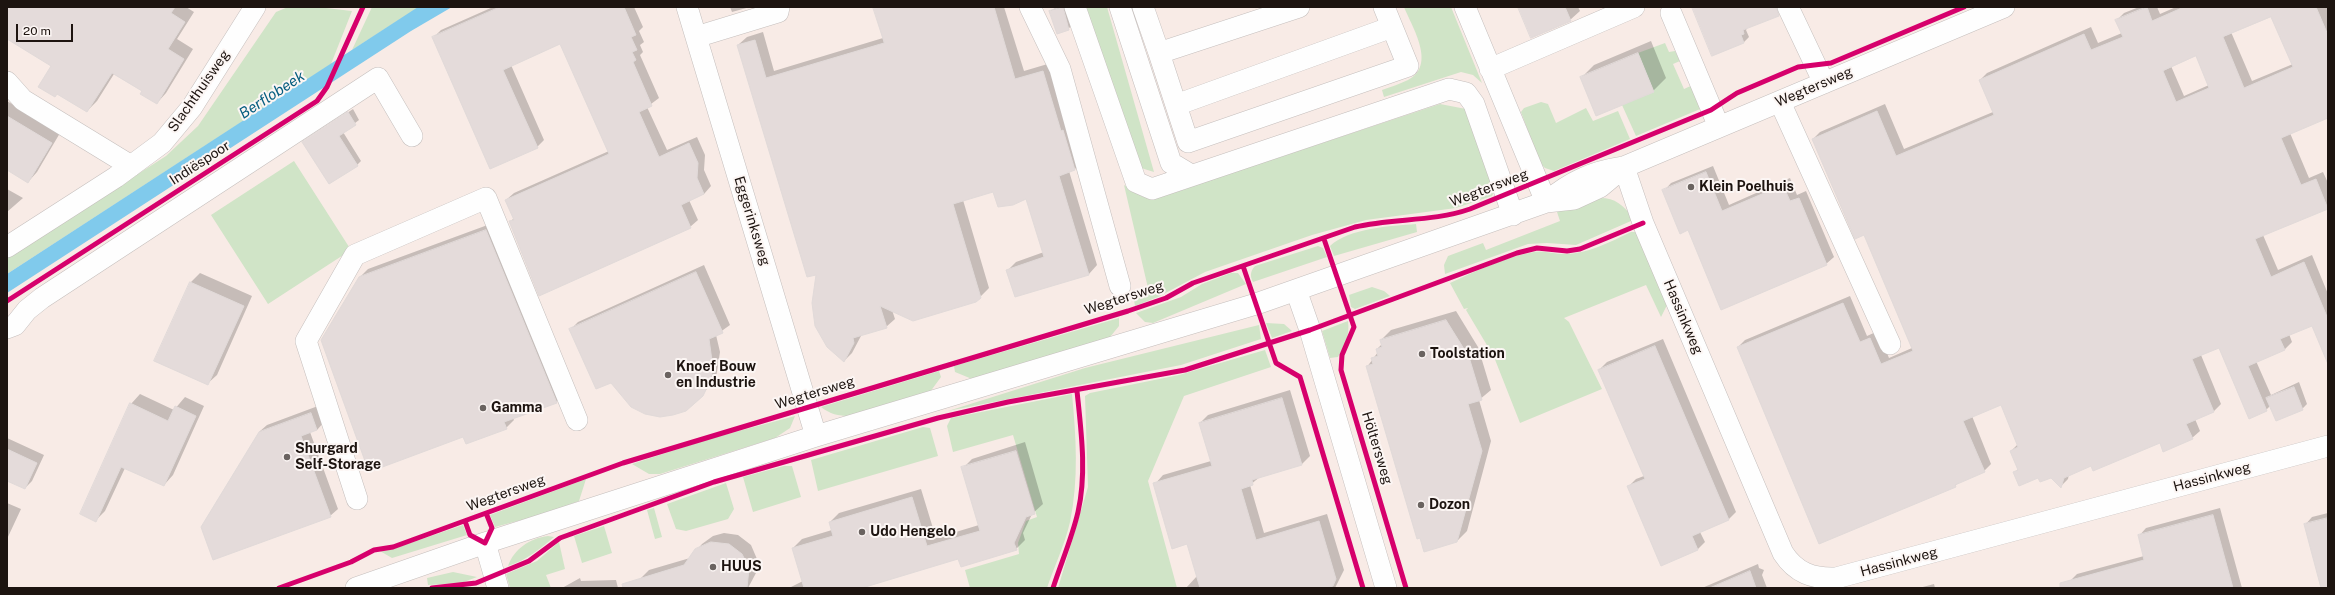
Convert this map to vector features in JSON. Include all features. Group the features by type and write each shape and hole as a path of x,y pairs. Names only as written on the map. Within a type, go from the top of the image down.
{"street":[{"name":"Slachthuisweg","path":"7,247 150,153 177,126 255,7"},
{"name":"Eggerinksweg","path":"687,7 816,436"},
{"path":"696,37 778,12 779,7"},
{"path":"1030,7 1060,69 1120,286"},
{"path":"1076,7 1136,182 1152,189 1448,89 1466,93 1474,104 1514,215"},
{"path":"1120,7 1171,163 1191,175"},
{"path":"1143,7 1188,142 1408,66 1384,7"},
{"path":"1159,53 1299,7"},
{"path":"1465,7 1546,202"},
{"path":"1490,69 1634,7"},
{"path":"1788,7 1824,83"},
{"name":"Wegtersweg","path":"356,588 485,543 816,436 1136,341 1296,290 1514,215 1546,202 1567,185 1598,171 1624,167 1715,118 1780,102 2004,7"},
{"path":"1671,13 1715,118"},
{"path":"1176,106 1392,27"},
{"path":"7,328 15,325 27,310 42,298 378,78 412,136"},
{"path":"7,82 12,85 23,100 132,166"},
{"path":"1780,102 1890,344"},
{"name":"Hassinkweg","path":"1624,167 1643,223 1783,553 1791,565 1812,577 1836,578 2328,446"},
{"path":"357,499 306,341 355,255 486,198 577,420"},
{"path":"1296,290 1310,330 1386,588"},
{"path":"485,543 498,588"}],"shaded area":[{"path":"7,7 2328,7 2328,588 7,588"}],"green space":[{"path":"288,7 317,7 352,11 331,64 7,274 7,258 166,156 198,126 276,12"},
{"path":"372,7 419,7 352,50"},
{"path":"1081,7 1107,7 1154,172 1141,168"},
{"path":"1404,7 1451,7 1482,83 1473,75 1461,72 1384,97 1382,90 1408,80 1416,73 1421,65 1422,56 1420,45"},
{"path":"1665,43 1669,52 1675,51 1680,61 1673,64 1684,89 1695,84 1705,107 1636,136 1622,105 1654,92 1638,53"},
{"path":"1541,102 1548,104 1556,123 1586,108 1593,121 1618,111 1630,139 1554,171 1545,168 1540,163 1521,112 1524,108"},
{"path":"1440,104 1466,109 1496,188 1492,196 1456,208 1366,220 1312,235 1205,272 1158,297 1135,306 1133,294 1148,288 1124,185 1143,197 1168,194"},
{"path":"294,161 351,250 268,304 211,215"},
{"path":"1600,198 1610,199 1618,203 1632,216 1631,221 1576,245 1547,243 1528,244 1445,274 1444,265 1448,256 1483,243 1486,250 1560,221 1557,212 1582,201"},
{"path":"1416,224 1417,232 1334,256 1330,246 1348,235 1359,232 1383,227"},
{"path":"1631,232 1639,232 1667,305 1661,317 1646,285 1564,318 1569,322 1602,389 1520,423 1494,357 1466,310 1468,308 1464,309 1450,283 1512,257 1537,252 1564,254 1582,252 1599,247"},
{"path":"1318,246 1323,248 1327,257 1253,282 1251,274 1255,266"},
{"path":"1231,273 1238,273 1246,284 1153,323 1145,322 1136,313 1181,297 1202,284"},
{"path":"1372,287 1384,291 1390,296 1355,309 1351,307 1349,295"},
{"path":"1119,318 1119,326 1110,337 972,379 955,372 954,366"},
{"path":"1348,321 1348,336 1343,348 1338,357 1330,358 1322,331"},
{"path":"1266,323 1284,324 1292,331 1272,338"},
{"path":"1259,325 1261,339 1181,365 948,411 1085,368"},
{"path":"1265,350 1271,367 1184,396 1148,481 1177,588 1058,588 1088,487 1085,396 1090,393 1179,375"},
{"path":"939,371 941,377 930,392 850,416 834,414 821,407"},
{"path":"1072,394 1076,458 1073,506 1065,539 1047,588 970,588 965,570 1019,554 1018,543 1026,521 1037,517 1013,435 953,452 947,426 951,418"},
{"path":"795,416 790,428 775,438 660,474 649,474 632,464 709,439"},
{"path":"923,427 930,428 938,456 818,491 811,460"},
{"path":"784,466 792,466 801,497 753,512 743,477"},
{"path":"586,479 579,501 544,514 495,527 490,515"},
{"path":"726,483 734,509 728,519 686,531 676,529 667,504"},
{"path":"654,508 662,537 655,539 647,510"},
{"path":"463,525 467,535 392,558 380,551 390,550"},
{"path":"604,526 612,553 582,563 574,536"},
{"path":"548,536 554,537 527,557 508,566 514,554 524,545 535,539"},
{"path":"559,542 565,569 546,575 551,588 510,588 506,574 537,561"},
{"path":"453,572 477,577 461,583 428,585 427,578"}],"water":[{"path":"418,7 452,7 411,31 7,293 7,274"}],"building":[{"path":"7,7 175,7 171,13 185,22 168,49 184,59 157,104 140,94 142,91 112,73 87,112 57,94 55,97 38,87 51,66 7,39"},
{"path":"500,7 624,7 636,35 631,37 637,50 632,52 636,60 633,62 652,106 639,112 659,157 689,143 698,163 697,178 704,194 681,205 691,228 539,296 509,221 514,220 505,200 609,154 560,44 503,70 538,148 490,169 432,37"},
{"path":"873,7 994,7 1015,79 1043,71 1061,131 1063,130 1075,170 1059,176 1089,275 1015,297 1006,270 1044,257 1026,199 1013,205 998,207 993,192 953,204 981,298 976,302 913,321 880,306 887,328 853,338 854,343 844,362 827,347 815,326 812,303 816,275 807,277 737,45 755,40 766,78 884,43"},
{"path":"1063,7 1069,30 1057,34 1049,11"},
{"path":"1518,7 1565,7 1571,21 1531,38"},
{"path":"1692,7 1776,7 1779,16 1743,30 1744,34 1741,35 1744,43 1712,56"},
{"path":"2147,7 2152,21 2184,7 2316,7 2328,35 2328,118 2281,138 2301,185 2316,179 2328,209 2255,239 2271,277 2304,262 2328,319 2328,364 2312,326 2280,339 2285,350 2248,366 2267,411 2249,419 2219,348 2192,359 2214,412 2186,424 2193,439 2163,452 2160,443 2093,471 2091,466 2064,478 2061,488 2051,478 2040,482 2038,478 2019,486 2013,472 2018,470 2010,451 2018,447 2001,405 1963,421 1985,472 1955,485 1956,487 1819,544 1737,347 1843,303 1860,342 1870,338 1881,364 1913,351 1864,235 1855,239 1812,139 1877,111 1896,156 1994,115 1979,80 2084,34 2091,50 2123,37 2115,20","holes":["2271,17 2293,67 2244,88 2223,37","2196,56 2209,88 2176,102 2163,71"]},
{"path":"1638,53 1654,92 1596,116 1580,77"},
{"path":"348,112 356,125 339,136 358,166 329,184 302,142"},
{"path":"7,116 52,143 28,183 7,170"},
{"path":"1706,172 1722,211 1783,185 1790,201 1799,198 1827,265 1721,310 1688,230 1680,234 1662,190"},
{"path":"486,230 557,403 504,422 507,429 466,444 463,437 369,472 321,340 359,277"},
{"path":"696,272 723,333 709,339 713,368 710,381 703,396 686,411 660,417 645,414 631,407 611,383 596,389 569,329"},
{"path":"190,282 244,306 208,385 154,361"},
{"path":"1446,320 1469,357 1482,400 1468,404 1482,451 1457,542 1424,552 1420,538 1417,539 1366,366 1373,364 1371,358 1378,356 1376,349 1382,347 1380,340"},
{"path":"1655,346 1729,520 1692,536 1698,550 1661,566 1627,486 1645,479 1598,370"},
{"path":"2294,387 2303,410 2276,421 2266,398"},
{"path":"1282,398 1302,465 1252,480 1253,485 1241,489 1256,540 1319,521 1336,579 1333,586 1326,588 1200,588 1187,544 1172,549 1153,483 1212,466 1199,423"},
{"path":"130,403 168,421 175,406 196,416 164,486 121,467 96,522 80,514"},
{"path":"311,413 317,430 301,436 331,517 213,560 201,527 259,432"},
{"path":"7,449 37,463 25,489 7,481"},
{"path":"1016,451 1035,514 1026,517 1014,543 1017,550 961,567 958,559 862,588 804,588 792,548 833,536 829,522 912,497 927,546 980,531 961,467"},
{"path":"2213,515 2233,588 2060,588 2060,583 2144,560 2138,535"},
{"path":"2328,518 2328,588 2321,588 2304,524"},
{"path":"711,542 729,544 742,554 749,568 747,588 623,588 622,584 684,565 695,549"},
{"path":"1750,571 1756,588 1710,588"}],"cycle path":[{"name":"Indiëspoor","path":"7,301 317,101 327,87 363,7"},
{"path":"279,588 351,562 374,550 393,547 623,463 1128,311 1166,298 1193,283 1355,227 1384,222 1442,216 1470,209 1711,110 1737,93 1798,67 1831,63 1964,7"},
{"path":"432,588 476,583 529,561 560,538 714,482 938,418 1008,402 1185,370 1310,330 1517,253 1537,248 1567,251 1580,249 1643,223"},
{"name":"Höltersweg","path":"1324,239 1354,327 1342,355 1341,370 1406,588"},
{"path":"1243,266 1276,363 1300,377 1363,588"},
{"path":"1053,588 1073,531 1081,497 1083,467 1077,391"},
{"path":"465,521 470,535 485,543 492,528 486,513"}],"place":[{"name":"Klein Poelhuis","path":"1691,187"},
{"name":"Toolstation","path":"1422,354"},
{"name":"Knoef Bouw en Industrie","path":"668,375"},
{"name":"Gamma","path":"483,408"},
{"name":"Shurgard Self-Storage","path":"287,457"},
{"name":"Dozon","path":"1421,505"},
{"name":"Udo Hengelo","path":"862,532"},
{"name":"HUUS","path":"713,567"}],"water label":[{"name":"Berflobeek","path":"272,95"}]}
